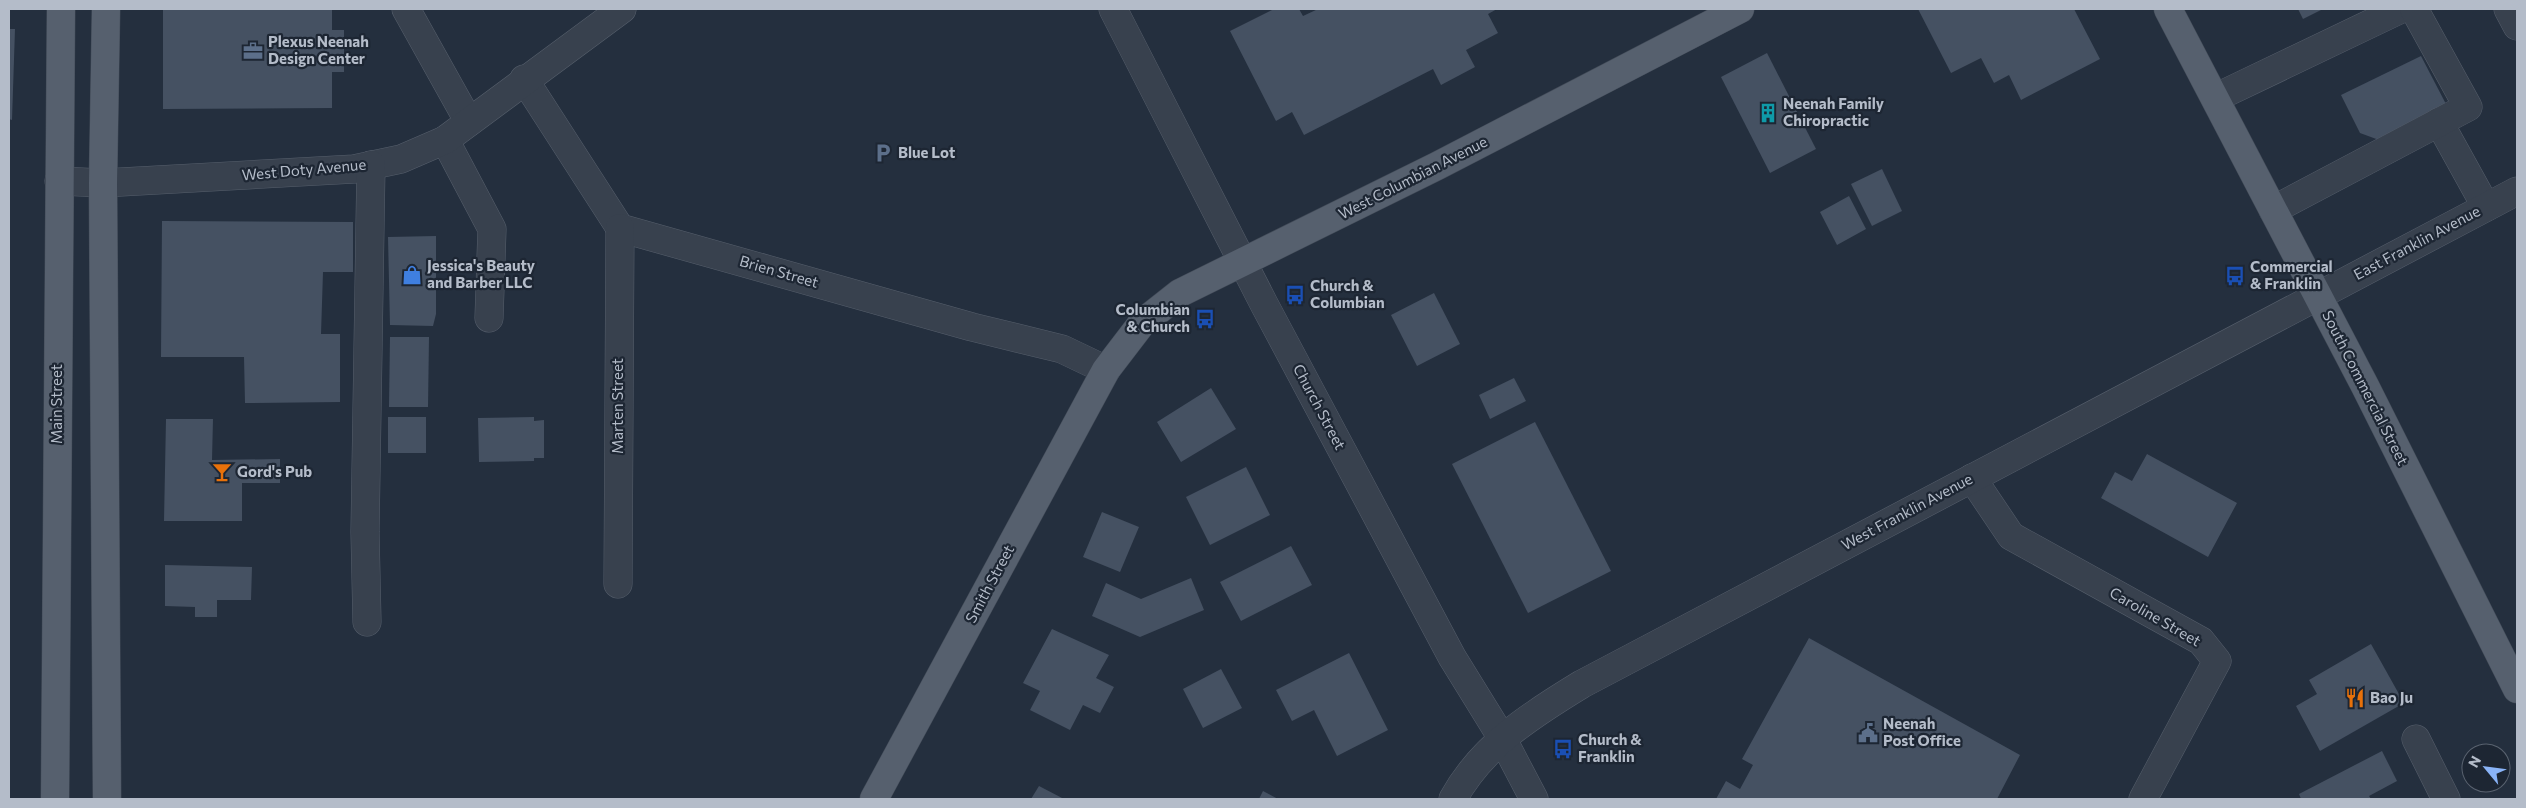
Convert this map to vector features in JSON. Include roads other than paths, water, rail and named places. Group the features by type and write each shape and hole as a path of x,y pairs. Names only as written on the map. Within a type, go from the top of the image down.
{"main road":[{"name":"Main Street","path":"55,799 61,9"},
{"path":"106,9 104,183 107,799"},
{"name":"West Columbian Avenue","path":"1106,370 1136,329 1158,309 1180,293 1243,264 1740,9"},
{"name":"South Commercial Street","path":"2168,9 2317,295 2517,689"},
{"name":"Smith Street","path":"874,799 1106,370"}],"street":[{"path":"406,9 469,122"},
{"name":"West Doty Avenue","path":"59,181 104,183 354,169 400,159 445,140 524,79 622,9"},
{"name":"Church Street","path":"1113,9 1243,264 1452,657 1502,738 1534,799"},
{"path":"2215,98 2401,9"},
{"path":"2273,210 2468,107 2414,9"},
{"path":"2508,9 2517,26"},
{"path":"524,79 620,228"},
{"path":"2439,122 2486,207"},
{"path":"445,140 492,229 489,318"},
{"path":"367,622 365,532 371,165"},
{"name":"East Franklin Avenue","path":"2317,295 2517,190"},
{"name":"Brien Street","path":"620,228 972,328 1062,349 1106,370"},
{"name":"Marten Street","path":"618,584 620,228"},
{"name":"West Franklin Avenue","path":"1453,799 1479,760 1502,738 1540,709 1582,684 2317,295"},
{"name":"Caroline Street","path":"1972,478 2011,536 2201,641 2218,661 2143,799"},
{"path":"2416,739 2446,799"}],"place":[{"name":"Plexus Neenah Design Center","path":"253,51"},
{"name":"Neenah Family Chiropractic","path":"1768,113"},
{"name":"Blue Lot","path":"883,153"},
{"name":"Jessica's Beauty and Barber LLC","path":"412,275"},
{"name":"Commercial & Franklin","path":"2235,276"},
{"name":"Church & Columbian","path":"1295,295"},
{"name":"Columbian & Church","path":"1205,319"},
{"name":"Gord's Pub","path":"222,472"},
{"name":"Bao Ju","path":"2355,698"},
{"name":"Neenah Post Office","path":"1868,733"},
{"name":"Church & Franklin","path":"1563,749"}]}
